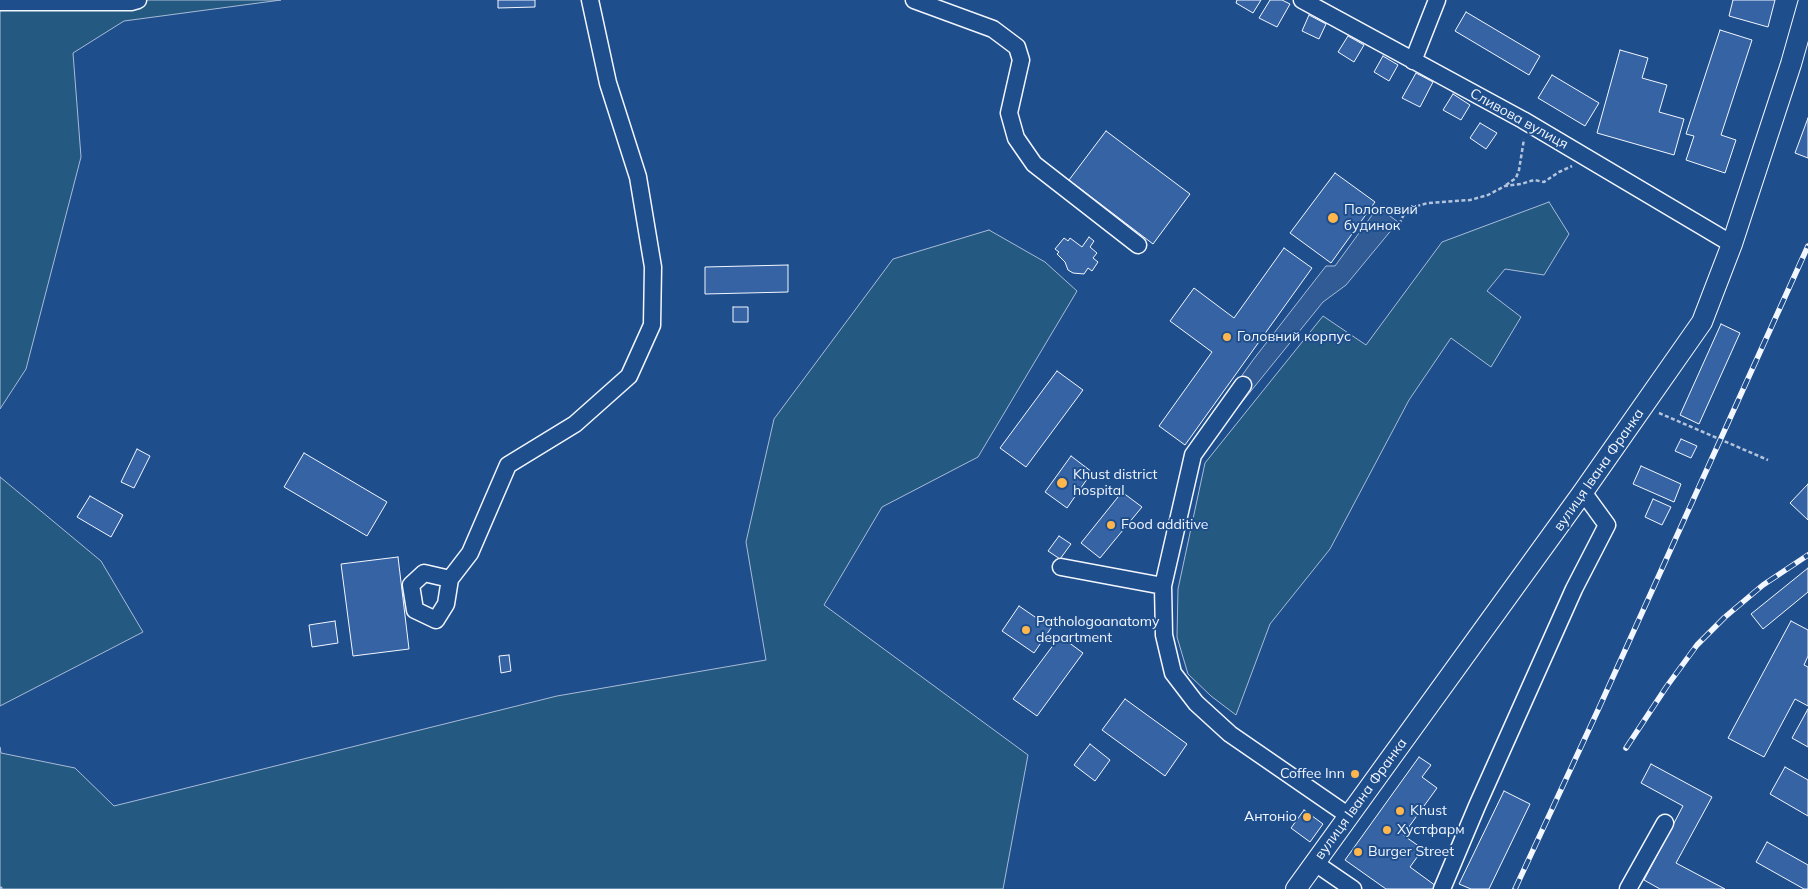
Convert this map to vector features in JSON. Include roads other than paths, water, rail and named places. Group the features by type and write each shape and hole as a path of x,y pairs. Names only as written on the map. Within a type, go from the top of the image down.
{"main road":[{"name":"вулиця Івана Франка","path":"1296,889 1583,492 1702,322 1732,244 1791,64 1808,4"}],"street":[{"path":"0,2 131,2 138,0"},
{"path":"450,579 470,553 508,465 575,424 629,376 652,325 653,267 638,178 608,83 590,0"},
{"path":"914,0 993,29 1017,47 1021,60 1009,113 1016,138 1034,164 1138,245"},
{"name":"Сливова вулиця","path":"1302,0 1523,120 1732,244"},
{"path":"1413,61 1437,0"},
{"path":"1243,386 1193,455 1163,586 1164,635 1174,673 1196,703 1230,734 1349,816"},
{"path":"1442,889 1570,598 1607,525 1583,492"},
{"path":"1061,567 1163,586"},
{"path":"1628,889 1665,823"},
{"path":"1315,862 1353,889"}],"railway":[{"path":"1515,889 1808,246"},
{"path":"1626,748 1697,645 1725,617 1763,585 1808,555"}],"place":[{"name":"Пологовий будинок","path":"1333,218"},
{"name":"Головний корпус","path":"1227,337"},
{"name":"Khust district hospital","path":"1062,483"},
{"name":"Food additive","path":"1111,525"},
{"name":"Pathologoanatomy department","path":"1026,630"},
{"name":"Coffee Inn","path":"1355,774"},
{"name":"Khust","path":"1400,811"},
{"name":"Антоніо","path":"1307,817"},
{"name":"Хустфарм","path":"1387,830"},
{"name":"Burger Street","path":"1358,852"}]}
